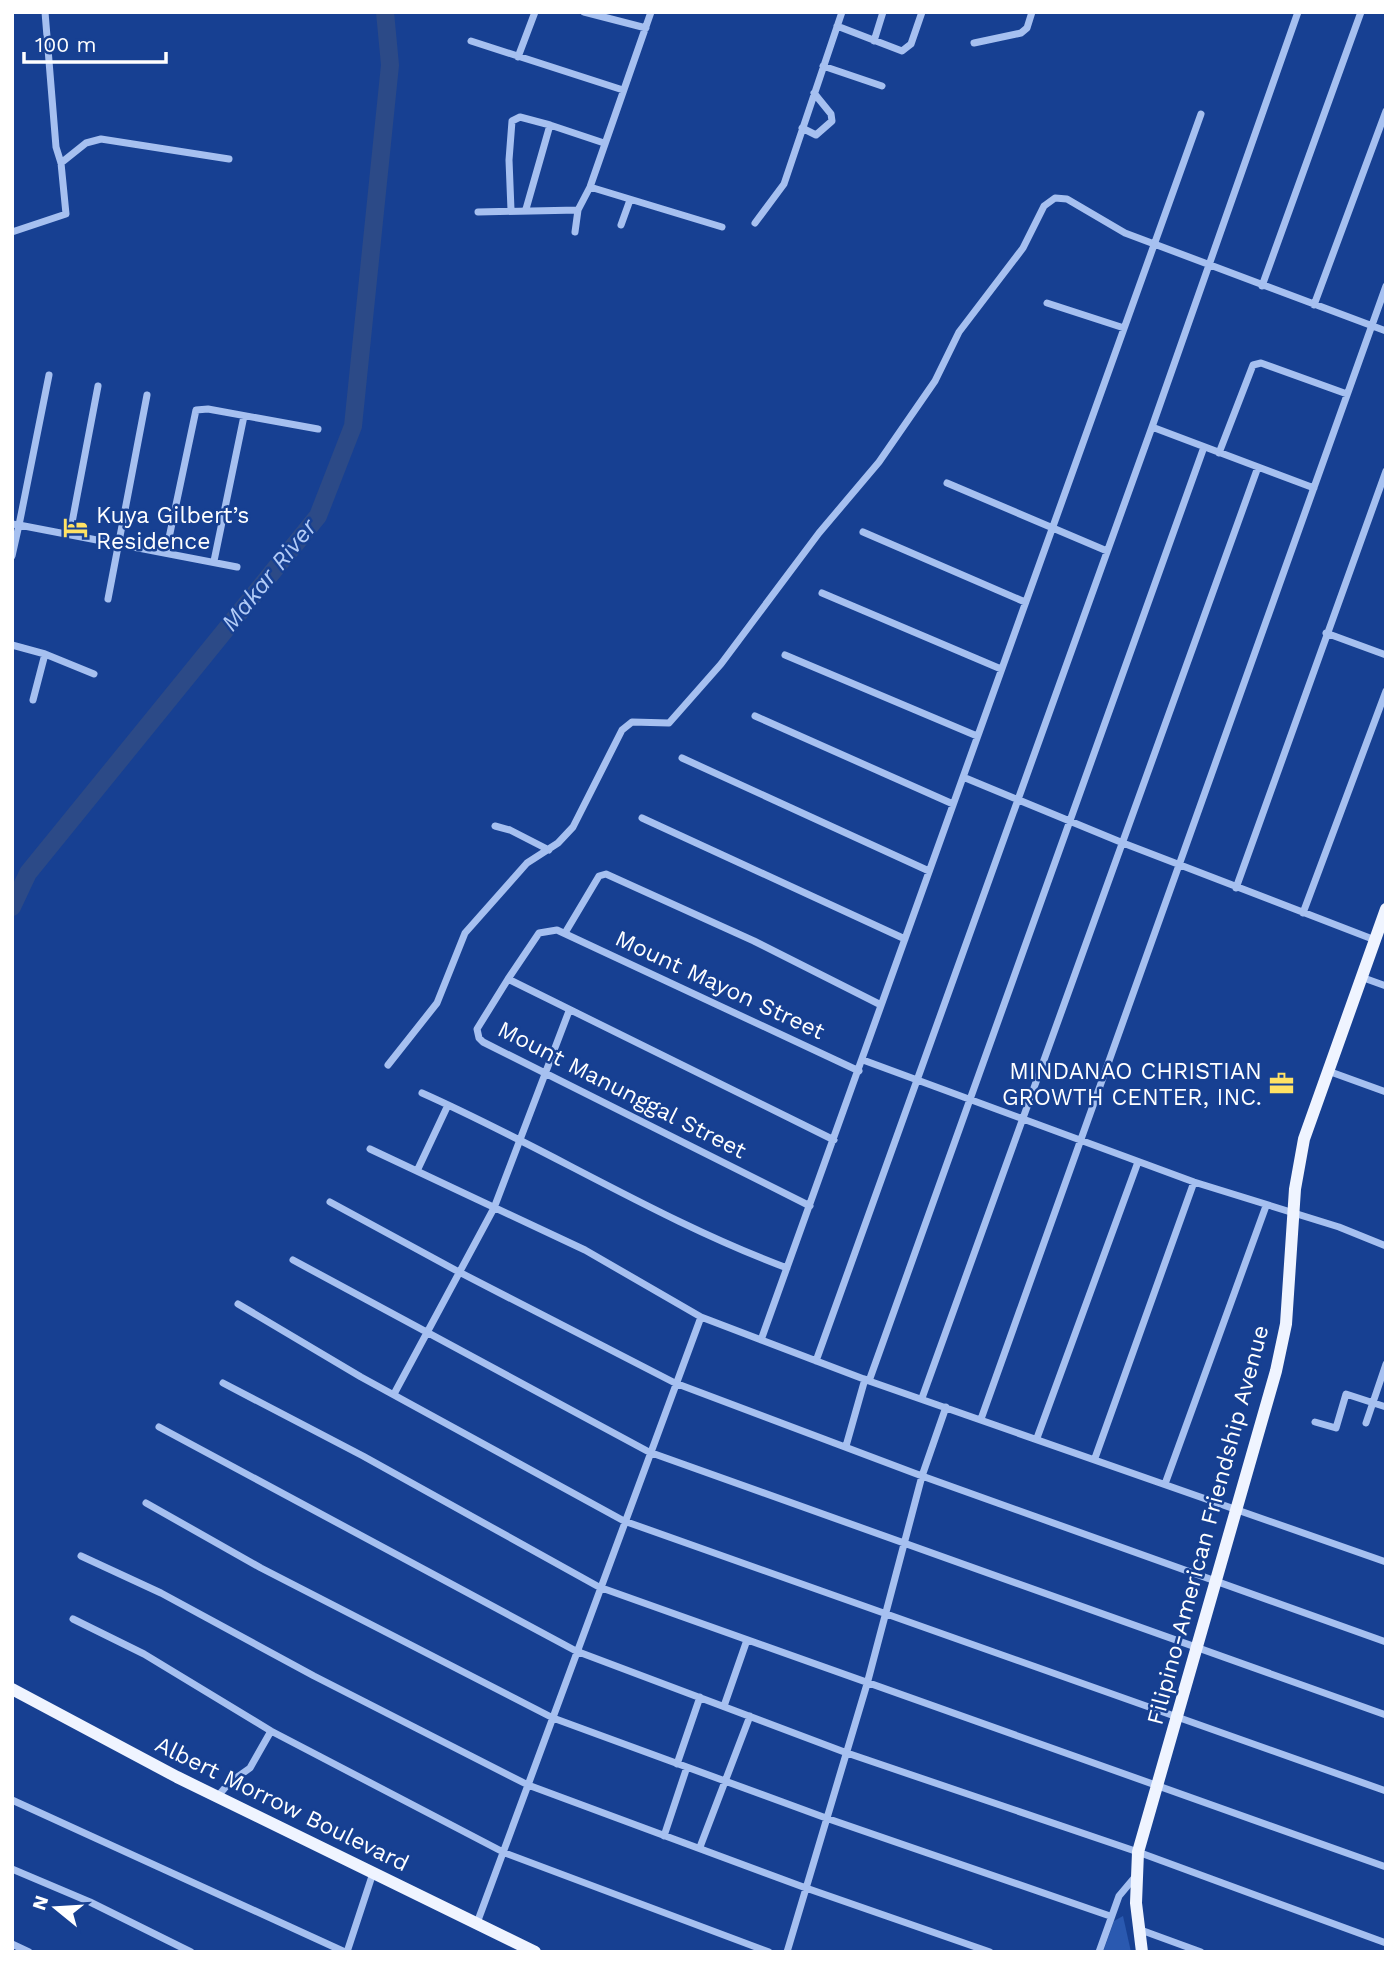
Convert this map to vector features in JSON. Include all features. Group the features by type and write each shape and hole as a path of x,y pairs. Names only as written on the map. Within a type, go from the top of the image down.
{"main road":[{"name":"Filipino-American Friendship Avenue","path":"1142,1952 1135,1877 1139,1852 1282,1347 1294,1213 1304,1139 1386,909"},
{"name":"Albert Morrow Boulevard","path":"12,1689 218,1796 535,1952"}],"street":[{"path":"12,232 66,214 61,163 56,147 45,12"},
{"path":"518,57 535,12"},
{"path":"584,12 646,28"},
{"path":"575,232 578,210 590,187 651,12"},
{"path":"755,223 780,191 842,12"},
{"path":"874,41 883,12"},
{"path":"837,26 906,50 911,44 922,12"},
{"path":"974,43 1021,33 1027,28 1032,12"},
{"path":"816,1361 1152,427 1298,12"},
{"path":"1262,286 1360,12"},
{"path":"471,41 623,90"},
{"path":"823,66 882,86"},
{"path":"802,128 816,135 832,121 831,114 814,93"},
{"path":"1314,305 1386,111"},
{"path":"761,1340 1200,114"},
{"path":"511,210 509,160 512,121 520,117 604,143"},
{"path":"526,209 550,125"},
{"path":"61,163 86,144 101,139 229,159"},
{"path":"590,187 722,227"},
{"path":"388,1065 437,1003 465,933 527,863 549,850 573,827 622,730 632,722 663,725 675,719 733,648 818,533 873,471 935,381 959,332 1023,248 1044,206 1055,198 1066,199 1114,228 1208,266 1386,331"},
{"path":"621,225 630,200"},
{"path":"478,212 578,210"},
{"path":"981,1419 1386,286"},
{"path":"1047,303 1124,328"},
{"path":"1219,453 1253,365 1261,363 1347,394"},
{"path":"12,556 15,524 49,374"},
{"path":"70,533 98,386"},
{"path":"108,598 146,395"},
{"path":"166,552 194,412 208,409 318,429"},
{"path":"214,561 244,416"},
{"path":"1152,427 1314,488"},
{"path":"846,1446 867,1380 1204,447"},
{"path":"922,1398 1258,467"},
{"path":"1236,888 1386,471"},
{"path":"947,483 1107,551"},
{"path":"15,524 237,567"},
{"path":"863,532 1025,602"},
{"path":"822,593 1001,669"},
{"path":"1326,633 1386,654"},
{"path":"12,645 45,654 94,674"},
{"path":"33,700 45,654"},
{"path":"785,655 977,736"},
{"path":"1303,914 1386,691"},
{"path":"755,716 953,804"},
{"path":"682,758 929,871"},
{"path":"963,777 1236,888 1374,940"},
{"path":"642,818 905,939"},
{"path":"495,826 549,850"},
{"path":"834,1140 508,979 539,933 550,929 565,933 598,876 606,874 754,941 881,1005"},
{"name":"Mount Mayon Street","path":"565,933 859,1071"},
{"path":"1361,977 1386,986"},
{"name":"Mount Manunggal Street","path":"508,979 477,1029 479,1038 810,1206"},
{"path":"394,1394 494,1208 569,1011"},
{"path":"863,1060 1194,1182 1294,1213 1386,1246"},
{"path":"1328,1071 1386,1092"},
{"path":"422,1093 521,1139 706,1235 787,1268"},
{"path":"417,1171 448,1105"},
{"path":"370,1149 619,1268 701,1317 867,1380 1386,1562"},
{"path":"1037,1438 1138,1162"},
{"path":"1095,1458 1194,1182"},
{"path":"330,1202 675,1383 922,1476 1386,1642"},
{"path":"1165,1484 1266,1206"},
{"path":"293,1260 649,1452 1386,1715"},
{"path":"238,1304 624,1521 1386,1791"},
{"path":"477,1923 701,1317"},
{"path":"1366,1423 1386,1364"},
{"path":"223,1384 363,1456 599,1587 1386,1867"},
{"path":"1315,1422 1336,1428 1346,1394 1386,1408"},
{"path":"787,1952 867,1684 922,1476 946,1407"},
{"path":"159,1427 576,1651 847,1753 1139,1852 1386,1943"},
{"path":"146,1503 273,1574 553,1718 826,1818 1110,1916"},
{"path":"81,1556 161,1592 314,1676 528,1785 990,1952"},
{"path":"73,1619 144,1654 271,1731 505,1853 769,1952"},
{"path":"724,1706 747,1640"},
{"path":"677,1764 700,1697"},
{"path":"700,1847 750,1716"},
{"path":"218,1796 229,1783 250,1768 271,1731"},
{"path":"664,1836 687,1768"},
{"path":"12,1800 346,1952 373,1872"},
{"path":"12,1869 90,1902 191,1952"},
{"path":"1099,1952 1119,1896 1135,1877"},
{"path":"1138,1928 1201,1952"},
{"path":"12,1944 29,1952"}],"shaded area":[{"path":"1123,1916 1131,1952 1103,1952 1114,1921"}],"waterway":[{"name":"Makar River","path":"12,907 28,873 318,516 353,426 390,65 385,12"}],"place":[{"name":"Kuya Gilbert’s Residence","path":"76,528"},
{"name":"MINDANAO CHRISTIAN GROWTH CENTER, INC.","path":"1282,1084"}]}
